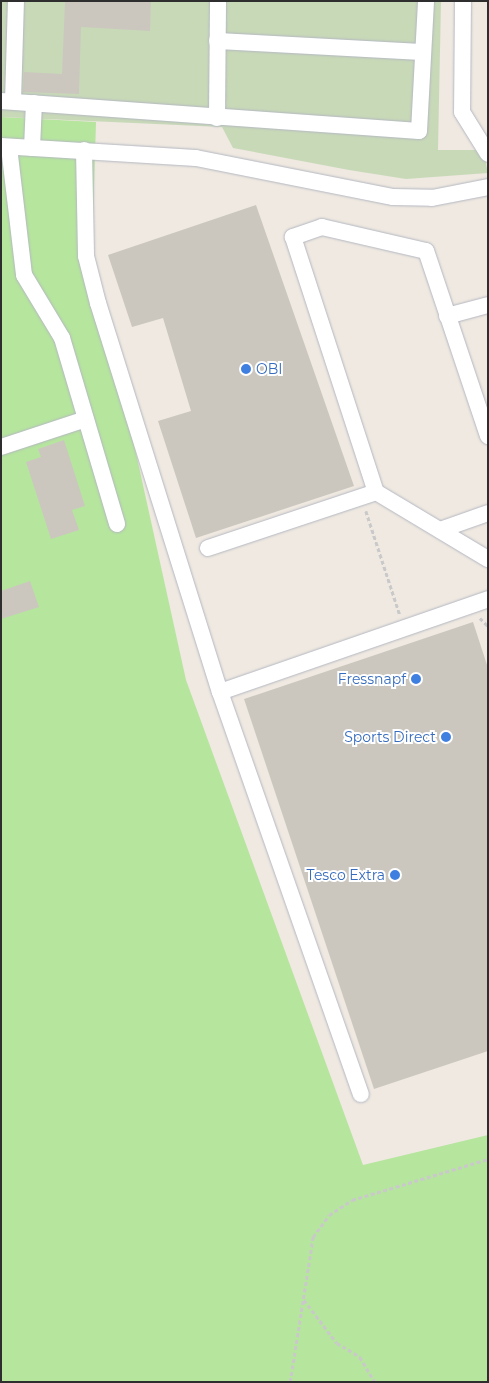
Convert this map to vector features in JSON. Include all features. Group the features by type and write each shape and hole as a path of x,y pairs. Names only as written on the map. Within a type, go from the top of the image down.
{"lane":[{"path":"16,1 7,101 217,118 419,130 426,1"},
{"path":"217,118 218,1"},
{"path":"463,1 462,112 488,154"},
{"path":"217,41 423,52"},
{"path":"32,148 34,103"},
{"path":"117,524 62,338 24,275 5,146 196,158 393,197 432,198 488,187"},
{"path":"84,150 89,265 220,692 361,1094"},
{"path":"368,494 293,238 322,227 426,251 488,436"},
{"path":"448,316 488,305"},
{"path":"1,448 86,420"},
{"path":"208,548 368,494 440,530 488,559"},
{"path":"440,530 488,513"},
{"path":"220,692 488,599"}],"path":[{"path":"368,494 404,628"},
{"path":"290,1382 313,1237 329,1214 352,1200 488,1158"},
{"path":"303,1299 337,1343 360,1357 375,1382"}],"green space":[{"path":"1,1 441,1 438,150 483,150 488,173 406,179 233,148 222,127 1,117"},
{"path":"1,117 96,122 92,254 186,680 363,1165 488,1135 488,1382 1,1382"}],"building":[{"path":"65,1 151,1 150,31 81,27 79,94 23,92 24,72 62,74"},
{"name":"OBI","path":"256,205 354,486 196,538 158,421 191,411 163,318 132,327 108,255"},
{"path":"64,440 85,506 72,510 79,530 51,539 26,462 41,457 38,449"},
{"path":"30,581 39,607 1,619 1,591"},
{"name":"Tesco Extra","path":"473,622 488,668 488,1051 374,1089 244,699"}],"place":[{"name":"OBI","path":"246,369"},
{"name":"Fressnapf","path":"416,679"},
{"name":"Sports Direct","path":"446,737"},
{"name":"Tesco Extra","path":"395,875"}]}
